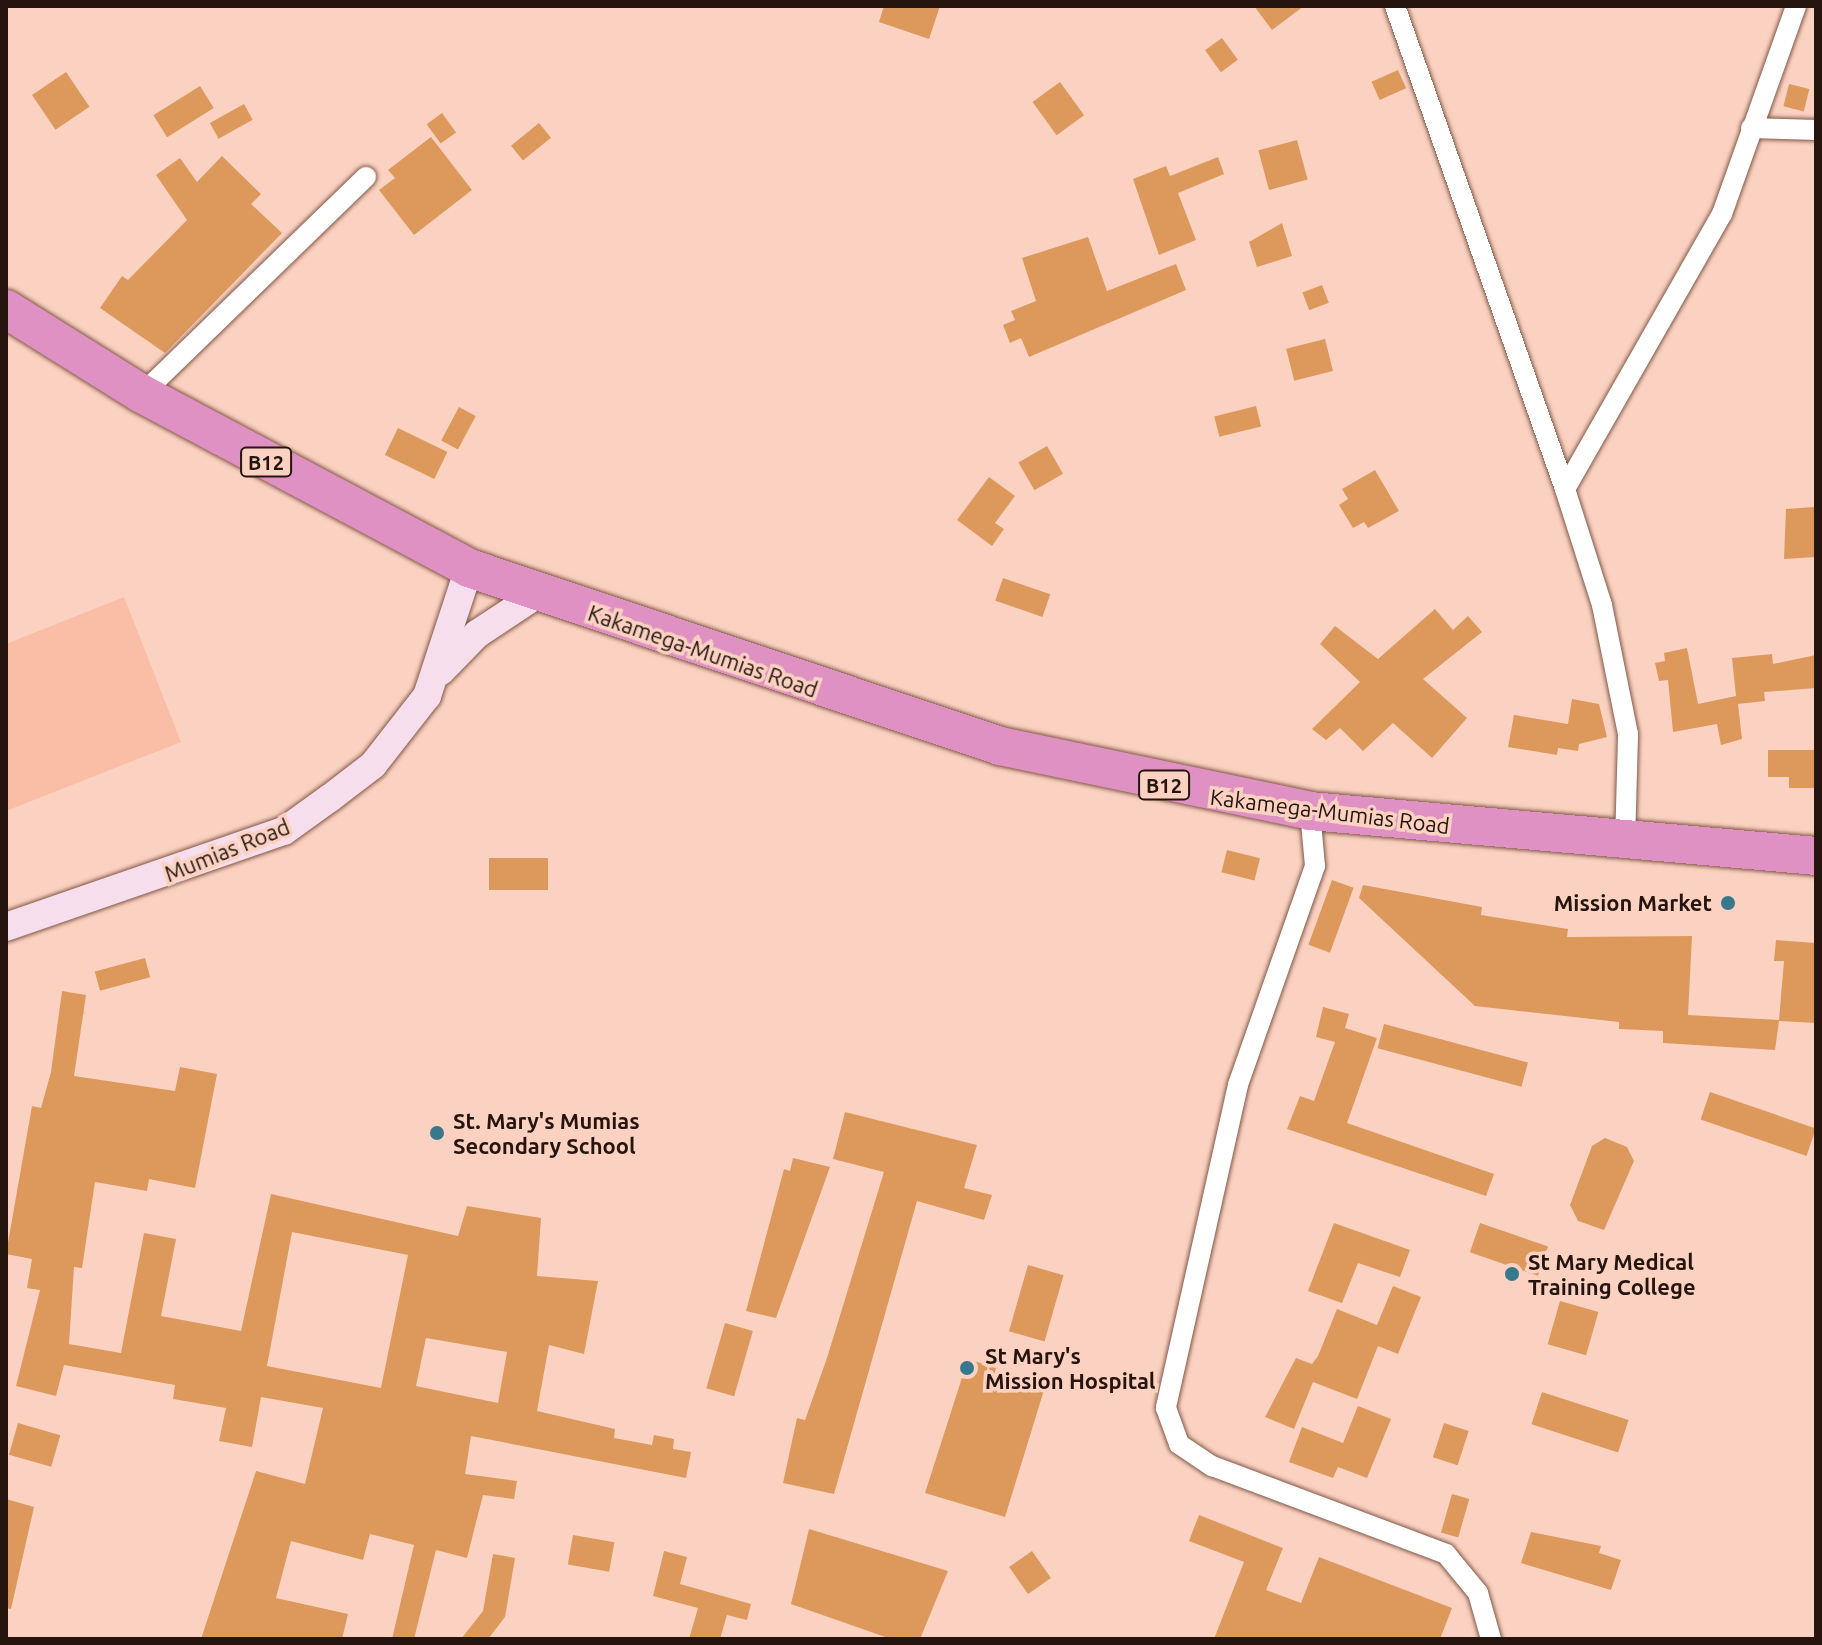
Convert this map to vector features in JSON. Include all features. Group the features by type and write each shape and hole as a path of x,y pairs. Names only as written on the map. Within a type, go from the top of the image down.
{"highway":[{"name":"B12","path":"6,309 142,394 469,568 536,595"},
{"name":"Kakamega-Mumias Road","path":"536,595 1000,746 1310,811 1625,844 1816,856"}],"street":[{"path":"1395,6 1565,489 1602,605 1628,734 1625,844"},
{"path":"1565,489 1722,214 1796,6"},
{"path":"1751,128 1816,130"},
{"path":"142,394 366,177"},
{"name":"Mumias Road","path":"6,927 284,831 373,765 414,718 438,674 469,568"},
{"name":"Mumias Road","path":"438,674 477,634 536,595"},
{"path":"1310,811 1315,866 1238,1085 1166,1408 1179,1444 1212,1466 1446,1554 1478,1593 1491,1639"}],"shaded area":[{"path":"124,597 181,742 6,811 6,644"}],"building":[{"path":"884,6 940,6 929,39 879,22"},
{"path":"1254,6 1304,6 1272,30"},
{"path":"1222,38 1238,60 1221,72 1205,50"},
{"path":"1398,70 1406,88 1380,100 1372,82"},
{"path":"66,72 89,107 55,130 32,95"},
{"path":"1060,82 1084,115 1057,135 1032,102"},
{"path":"1789,84 1809,89 1804,111 1783,106"},
{"path":"200,86 214,108 167,137 153,115"},
{"path":"244,104 253,120 219,139 210,123"},
{"path":"442,113 456,132 441,144 427,124"},
{"path":"539,123 551,138 523,160 511,146"},
{"path":"431,137 472,190 414,235 379,190 395,178 388,170"},
{"path":"1297,140 1308,180 1269,190 1258,150"},
{"path":"222,156 261,194 251,204 282,233 165,353 100,308 122,276 128,280 187,220 156,175 180,158 197,182"},
{"path":"1218,157 1224,174 1178,193 1196,240 1159,255 1133,179 1166,166 1170,176"},
{"path":"1282,223 1292,256 1257,267 1249,242"},
{"path":"1088,237 1107,291 1176,264 1186,290 1029,357 1021,338 1010,343 1003,325 1015,320 1011,311 1036,301 1022,258"},
{"path":"1322,285 1329,303 1309,310 1302,293"},
{"path":"1325,339 1333,371 1294,381 1286,349"},
{"path":"1256,406 1261,426 1219,437 1214,416"},
{"path":"459,407 476,416 458,449 441,441"},
{"path":"398,428 447,452 434,479 385,455"},
{"path":"1047,446 1063,474 1034,490 1018,462"},
{"path":"1375,470 1399,511 1368,528 1364,522 1353,528 1339,505 1348,499 1342,489"},
{"path":"989,477 1015,496 995,523 1004,529 992,546 957,520"},
{"path":"1814,507 1816,557 1784,559 1786,509"},
{"path":"1003,578 1050,594 1042,617 995,601"},
{"path":"1435,609 1453,630 1468,616 1482,632 1423,679 1467,718 1432,758 1393,723 1363,751 1340,728 1326,740 1312,729 1360,682 1320,644 1335,626 1378,659"},
{"path":"1687,648 1698,704 1736,696 1732,658 1772,654 1773,664 1816,655 1816,688 1764,692 1765,701 1738,704 1742,739 1721,745 1717,724 1673,732 1668,680 1659,681 1655,663 1665,661 1664,653"},
{"path":"1572,699 1599,704 1607,737 1579,744 1578,751 1558,748 1557,755 1508,747 1514,715 1568,724"},
{"path":"1768,750 1816,750 1816,788 1789,788 1789,777 1768,777"},
{"path":"1227,850 1260,858 1254,881 1221,872"},
{"path":"489,858 548,858 548,890 489,890"},
{"path":"1332,880 1354,888 1330,953 1308,945"},
{"path":"1363,885 1482,907 1481,915 1568,929 1567,937 1692,936 1688,1015 1779,1020 1784,961 1774,961 1776,940 1816,943 1816,1023 1779,1021 1775,1050 1663,1043 1663,1031 1619,1029 1619,1022 1475,1006 1359,898"},
{"path":"145,958 150,977 100,991 95,971"},
{"path":"62,991 86,995 74,1076 175,1091 180,1067 217,1074 195,1188 149,1179 147,1191 95,1182 82,1268 74,1267 69,1344 121,1353 144,1233 176,1239 161,1316 241,1331 271,1194 458,1236 467,1206 541,1218 537,1276 598,1281 584,1354 549,1345 537,1411 615,1429 614,1438 652,1445 654,1435 674,1439 673,1449 691,1452 686,1478 471,1436 465,1474 517,1481 514,1499 483,1495 467,1558 436,1550 414,1639 392,1639 414,1545 370,1534 363,1560 291,1541 276,1598 348,1614 342,1639 201,1639 256,1471 305,1484 323,1408 261,1397 252,1447 219,1441 226,1408 173,1399 175,1385 64,1365 56,1396 16,1386 40,1290 27,1288 32,1259 6,1254 32,1106 41,1108 51,1072","holes":["292,1232 408,1255 381,1388 267,1366","426,1338 507,1352 498,1403 416,1386"]},
{"path":"1323,1007 1349,1014 1345,1028 1377,1038 1347,1123 1494,1174 1486,1196 1287,1129 1300,1096 1314,1101 1335,1042 1316,1037"},
{"path":"1384,1024 1528,1063 1521,1087 1378,1048"},
{"path":"1710,1092 1816,1128 1806,1156 1701,1119"},
{"path":"845,1112 977,1145 964,1188 992,1195 984,1220 917,1201 834,1494 783,1483 797,1418 805,1420 827,1358 884,1172 833,1159"},
{"path":"1605,1138 1627,1147 1634,1161 1604,1230 1578,1221 1570,1205 1592,1146"},
{"path":"793,1158 830,1167 776,1318 746,1311 784,1169 790,1171"},
{"path":"1334,1223 1410,1250 1400,1277 1358,1263 1342,1303 1308,1291"},
{"path":"1480,1223 1548,1246 1538,1276 1470,1252"},
{"path":"1028,1265 1064,1275 1045,1342 1009,1331"},
{"path":"1393,1286 1421,1297 1398,1354 1378,1346 1357,1399 1313,1382 1294,1429 1265,1417 1296,1358 1312,1364 1318,1356 1337,1309 1377,1325"},
{"path":"1560,1301 1598,1312 1586,1355 1548,1344"},
{"path":"725,1323 753,1331 734,1396 706,1388"},
{"path":"968,1359 996,1368 994,1375 1044,1390 1005,1517 925,1493"},
{"path":"1542,1392 1629,1420 1618,1452 1531,1424"},
{"path":"1358,1406 1391,1419 1367,1478 1338,1467 1333,1478 1289,1462 1302,1427 1343,1443"},
{"path":"18,1423 60,1435 51,1467 9,1455"},
{"path":"1444,1423 1469,1431 1458,1465 1433,1457"},
{"path":"1452,1494 1469,1499 1458,1537 1441,1532"},
{"path":"6,1499 34,1507 11,1609 6,1608"},
{"path":"1199,1515 1283,1548 1266,1590 1301,1603 1319,1557 1452,1608 1440,1639 1214,1639 1244,1562 1189,1541"},
{"path":"809,1529 948,1571 920,1639 891,1639 791,1604"},
{"path":"1531,1532 1601,1546 1599,1553 1621,1560 1611,1590 1521,1563"},
{"path":"573,1535 614,1542 609,1572 568,1565"},
{"path":"664,1551 687,1557 680,1584 751,1604 747,1620 727,1615 720,1639 689,1639 698,1608 653,1596"},
{"path":"1032,1551 1051,1578 1028,1594 1009,1567"},
{"path":"493,1554 515,1558 505,1617 488,1639 461,1639 483,1611"}],"place":[{"name":"Mission Market","path":"1728,903"},
{"name":"St. Mary's Mumias Secondary School","path":"437,1133"},
{"name":"St Mary Medical Training College","path":"1512,1274"},
{"name":"St Mary's Mission Hospital","path":"967,1368"}]}
